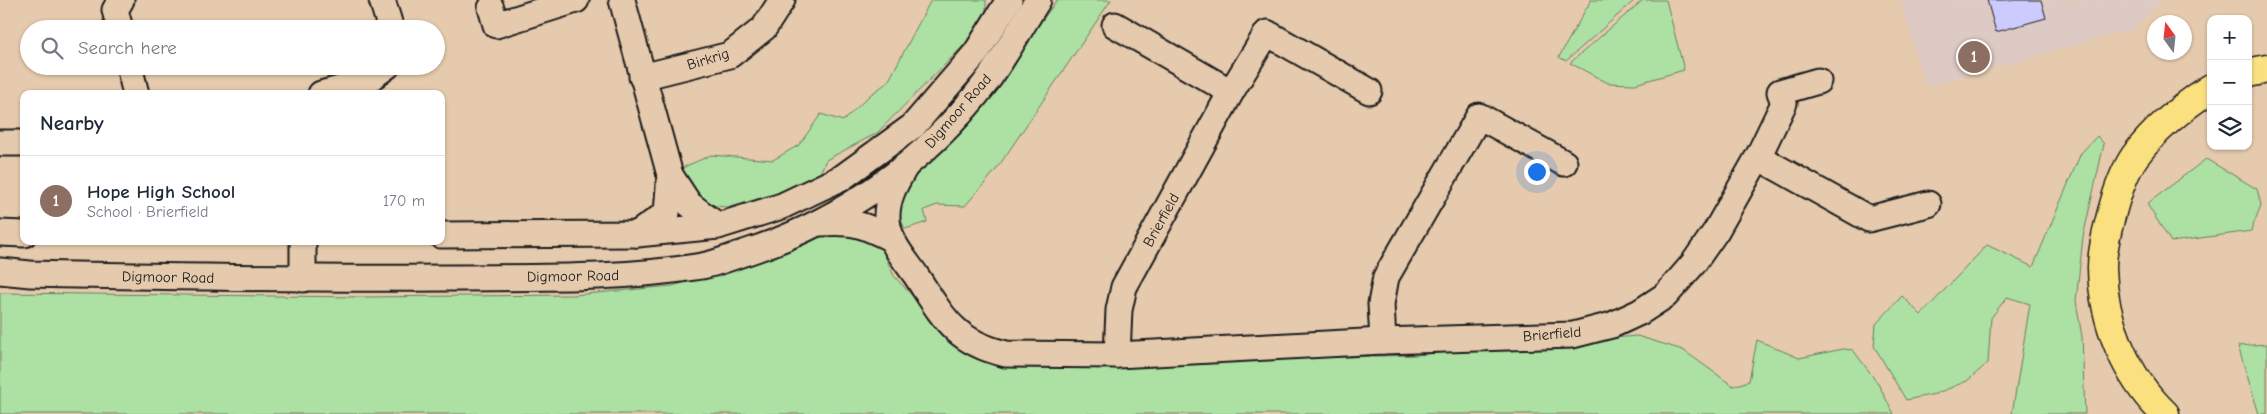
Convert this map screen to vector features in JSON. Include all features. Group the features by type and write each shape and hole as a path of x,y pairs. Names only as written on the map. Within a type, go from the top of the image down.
{"highway":[{"path":"2252,72 2267,68"},
{"path":"2165,414 2140,387 2115,339 2106,301 2102,267 2106,237 2118,191 2135,157 2157,130 2184,106 2207,91"}],"street":[{"path":"118,20 115,10 120,0"},
{"path":"382,0 388,20"},
{"path":"491,8 496,26 576,0"},
{"path":"622,0 670,175 689,204 718,226"},
{"name":"Birkrig","path":"642,77 730,55 764,28 782,0"},
{"name":"Digmoor Road","path":"445,235 637,234 718,226 782,206 843,178 913,126 976,53 1010,0"},
{"name":"Digmoor Road","path":"0,271 39,274 303,279 618,276 705,266 783,240 818,223 862,199 904,167 939,137 985,84 1038,0"},
{"path":"1115,25 1232,92"},
{"name":"Brierfield","path":"1117,355 1119,310 1124,287 1232,92 1267,33 1369,91"},
{"path":"131,75 135,90"},
{"path":"336,90 365,82 375,75"},
{"name":"Brierfield","path":"904,167 889,195 887,210 890,238 942,318 971,341 990,350 1006,354 1117,355 1383,341 1572,335 1612,325 1640,312 1666,295 1694,264 1716,231 1758,157 1784,103 1780,92 1818,81"},
{"path":"1383,341 1381,304 1386,277 1479,116 1564,163"},
{"path":"0,143 20,143"},
{"path":"1758,157 1870,219 1928,204"},
{"path":"637,234 667,213 670,175"},
{"path":"818,223 847,221 868,227 890,238"},
{"path":"0,234 20,233"},
{"path":"303,245 303,279"}],"shaded area":[{"path":"1901,0 2161,0 2136,28 1925,87"}],"green space":[{"path":"931,0 986,0 986,15 966,43 877,133 826,160 820,173 756,203 726,207 709,205 684,183 682,168 711,155 773,160 799,145 821,114 843,121 870,95 888,82"},
{"path":"1057,0 1111,0 996,170 965,206 937,205 924,210 927,222 905,229 896,208 902,183 995,86"},
{"path":"1591,0 1635,0 1566,61 1559,57"},
{"path":"1643,0 1666,0 1684,70 1635,84 1608,83 1570,63"},
{"path":"2097,136 2104,144 2083,237 2076,301 2082,337 2085,414 2012,414 2030,304 2007,297 1991,318 1988,363 1967,381 1935,394 1906,400 1874,346 1876,324 1902,296 1921,315 1987,245 2033,267 2081,153"},
{"path":"2206,159 2257,189 2261,205 2251,231 2171,242 2147,204"},
{"path":"849,230 880,245 894,276 916,300 934,326 962,350 997,365 1416,355 1637,336 1683,350 1733,386 1749,381 1757,340 1799,358 1843,349 1853,350 1877,382 1894,414 0,414 0,293 362,297 574,295 672,286 749,266 830,232"},
{"path":"2267,344 2267,414 2259,414 2238,346"}],"building":[{"path":"1987,0 2041,0 2046,18 1996,32"}],"place":[{"name":"Hope High School","path":"1974,57"}]}
